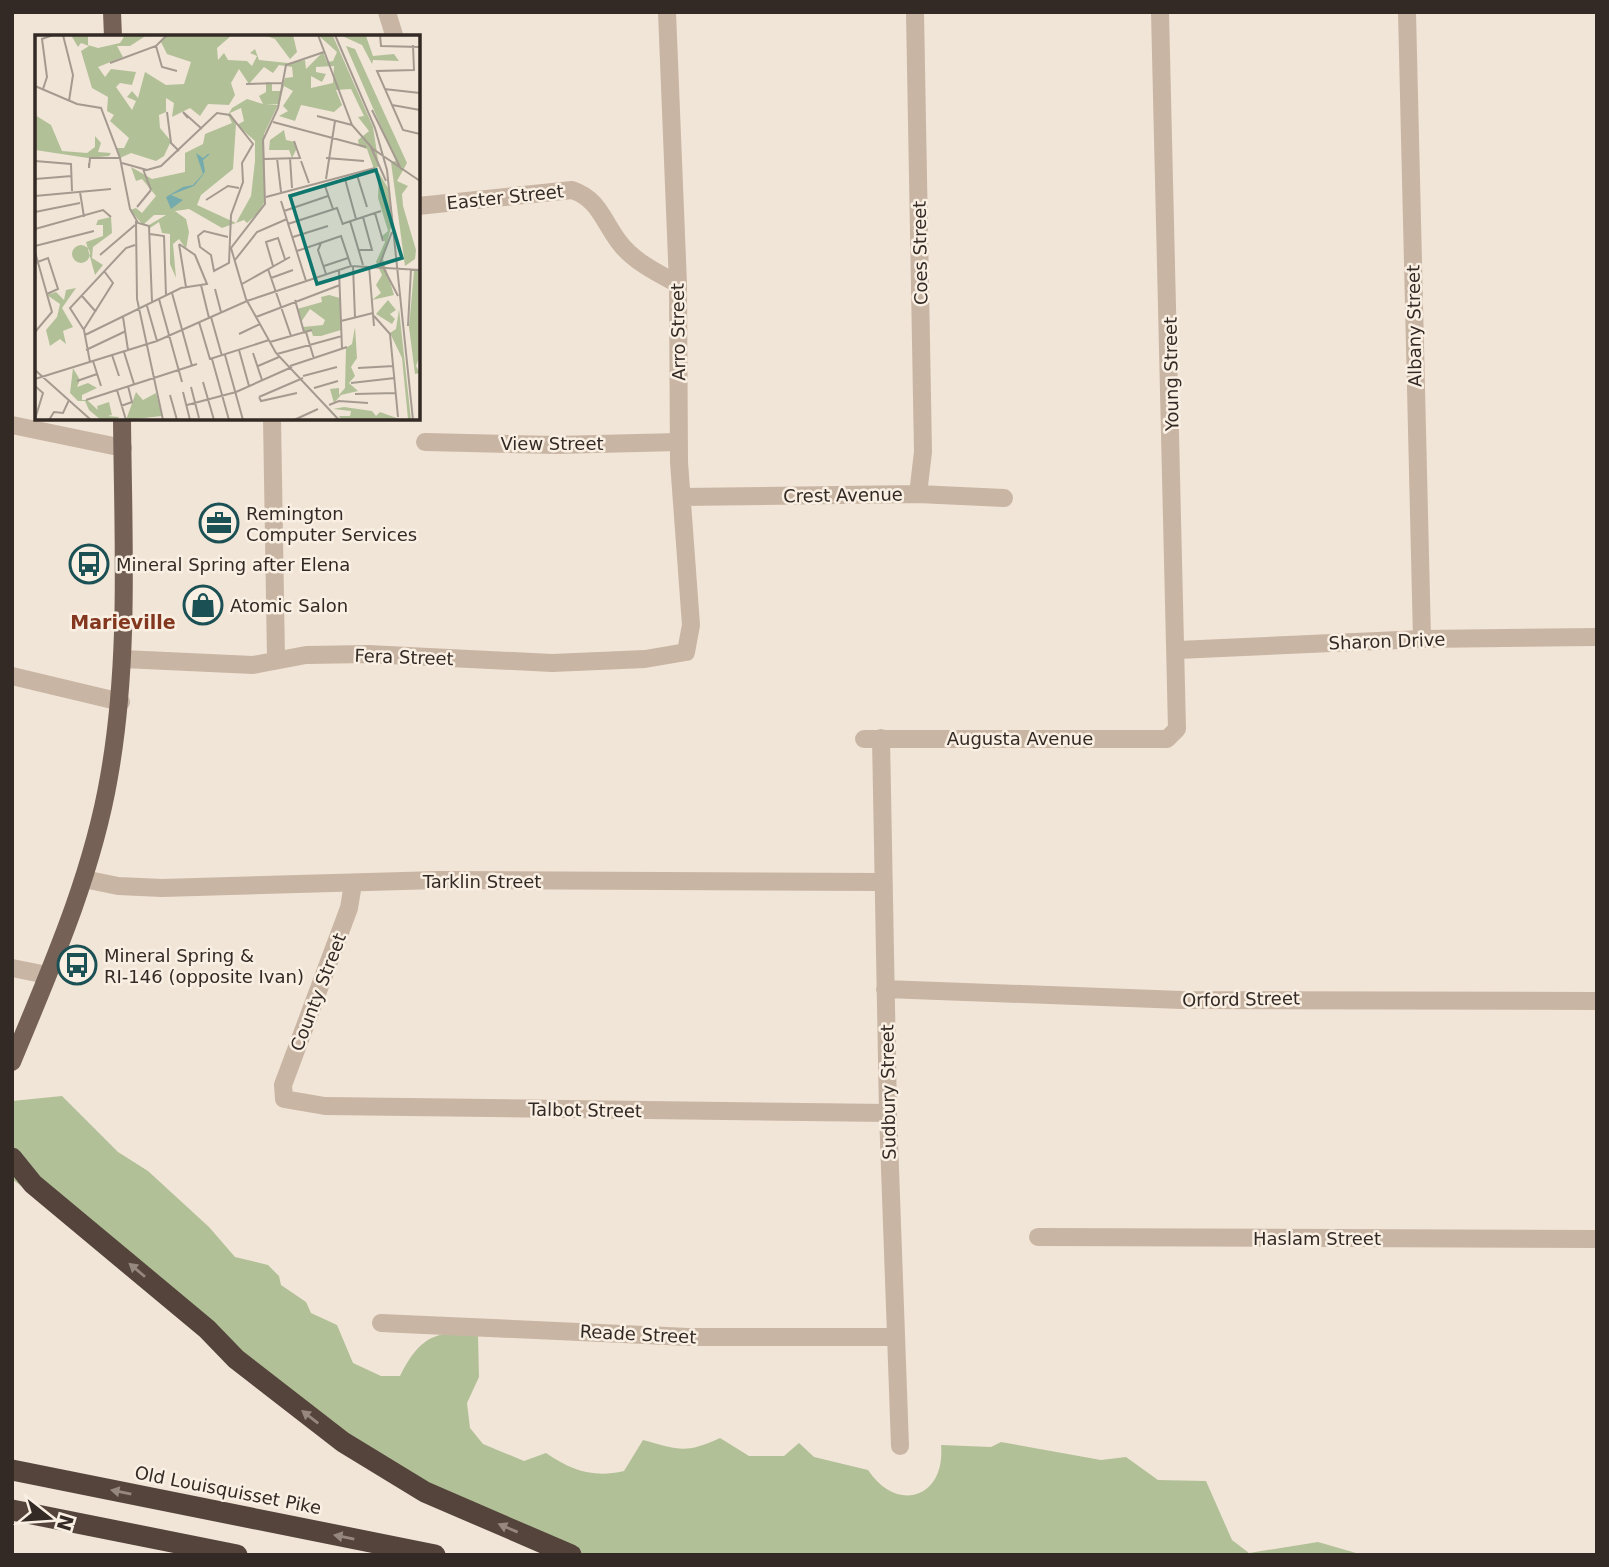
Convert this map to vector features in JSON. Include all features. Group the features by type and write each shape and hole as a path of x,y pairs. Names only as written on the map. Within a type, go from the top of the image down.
{"highway":[{"path":"12,1158 23,1184 207,1329 236,1359 343,1442 425,1492 570,1555"},
{"name":"Old Louisquisset Pike","path":"12,1470 435,1555"},
{"path":"12,1510 237,1555"}],"main road":[{"path":"112,12 113,35"},
{"path":"12,1062 84,878 106,794 121,702 122,420"}],"street":[{"path":"387,12 394,35"},
{"name":"Arro Street","path":"667,12 678,284 679,442 691,625 686,652"},
{"name":"Coes Street","path":"915,12 923,452 918,494"},
{"name":"Young Street","path":"1160,12 1178,650 1177,729 1174,735"},
{"name":"Albany Street","path":"1407,12 1422,639"},
{"name":"Easter Street","path":"420,206 572,190 593,200 619,243 634,257 678,284"},
{"path":"272,420 276,658"},
{"path":"12,425 122,448"},
{"name":"View Street","path":"425,442 556,445 679,442"},
{"name":"Crest Avenue","path":"682,498 918,494 1004,498"},
{"name":"Sharon Drive","path":"1178,650 1422,639 1597,637"},
{"name":"Fera Street","path":"122,659 253,664 306,654 406,654 552,663 645,659 686,652"},
{"path":"12,676 121,702"},
{"name":"Augusta Avenue","path":"873,738 1136,739 1167,738 1174,735"},
{"name":"Sudbury Street","path":"873,738 882,882 900,1446"},
{"name":"Tarklin Street","path":"84,878 118,886 162,888 438,880 882,882"},
{"name":"County Street","path":"284,1099 283,1085 349,908 353,884"},
{"path":"12,968 47,975"},
{"name":"Orford Street","path":"885,989 1182,1000 1597,1001"},
{"name":"Talbot Street","path":"284,1099 325,1106 888,1113"},
{"name":"Haslam Street","path":"1038,1237 1597,1239"},
{"name":"Reade Street","path":"381,1323 688,1337 895,1337"}],"green space":[{"path":"62,1096 118,1152 148,1171 209,1227 235,1257 268,1265 279,1276 281,1285 306,1302 311,1313 337,1325 353,1363 381,1376 400,1376 414,1353 430,1339 450,1333 478,1334 479,1377 467,1403 470,1428 483,1444 524,1461 546,1453 574,1468 603,1474 624,1471 643,1440 682,1449 720,1438 749,1456 784,1456 799,1443 814,1457 868,1470 880,1484 892,1492 905,1495 917,1494 928,1488 936,1477 941,1445 991,1447 1001,1442 1101,1460 1126,1457 1158,1480 1206,1481 1232,1540 1249,1553 1318,1542 1363,1555 557,1555 407,1485 12,1179 12,1101"}],"place":[{"name":"Remington Computer Services","path":"219,523"},
{"name":"Mineral Spring after Elena","path":"89,564"},
{"name":"Atomic Salon","path":"203,605"},
{"name":"Mineral Spring & RI-146 (opposite Ivan)","path":"77,965"}],"district":[{"name":"Marieville","path":"123,622"}]}
